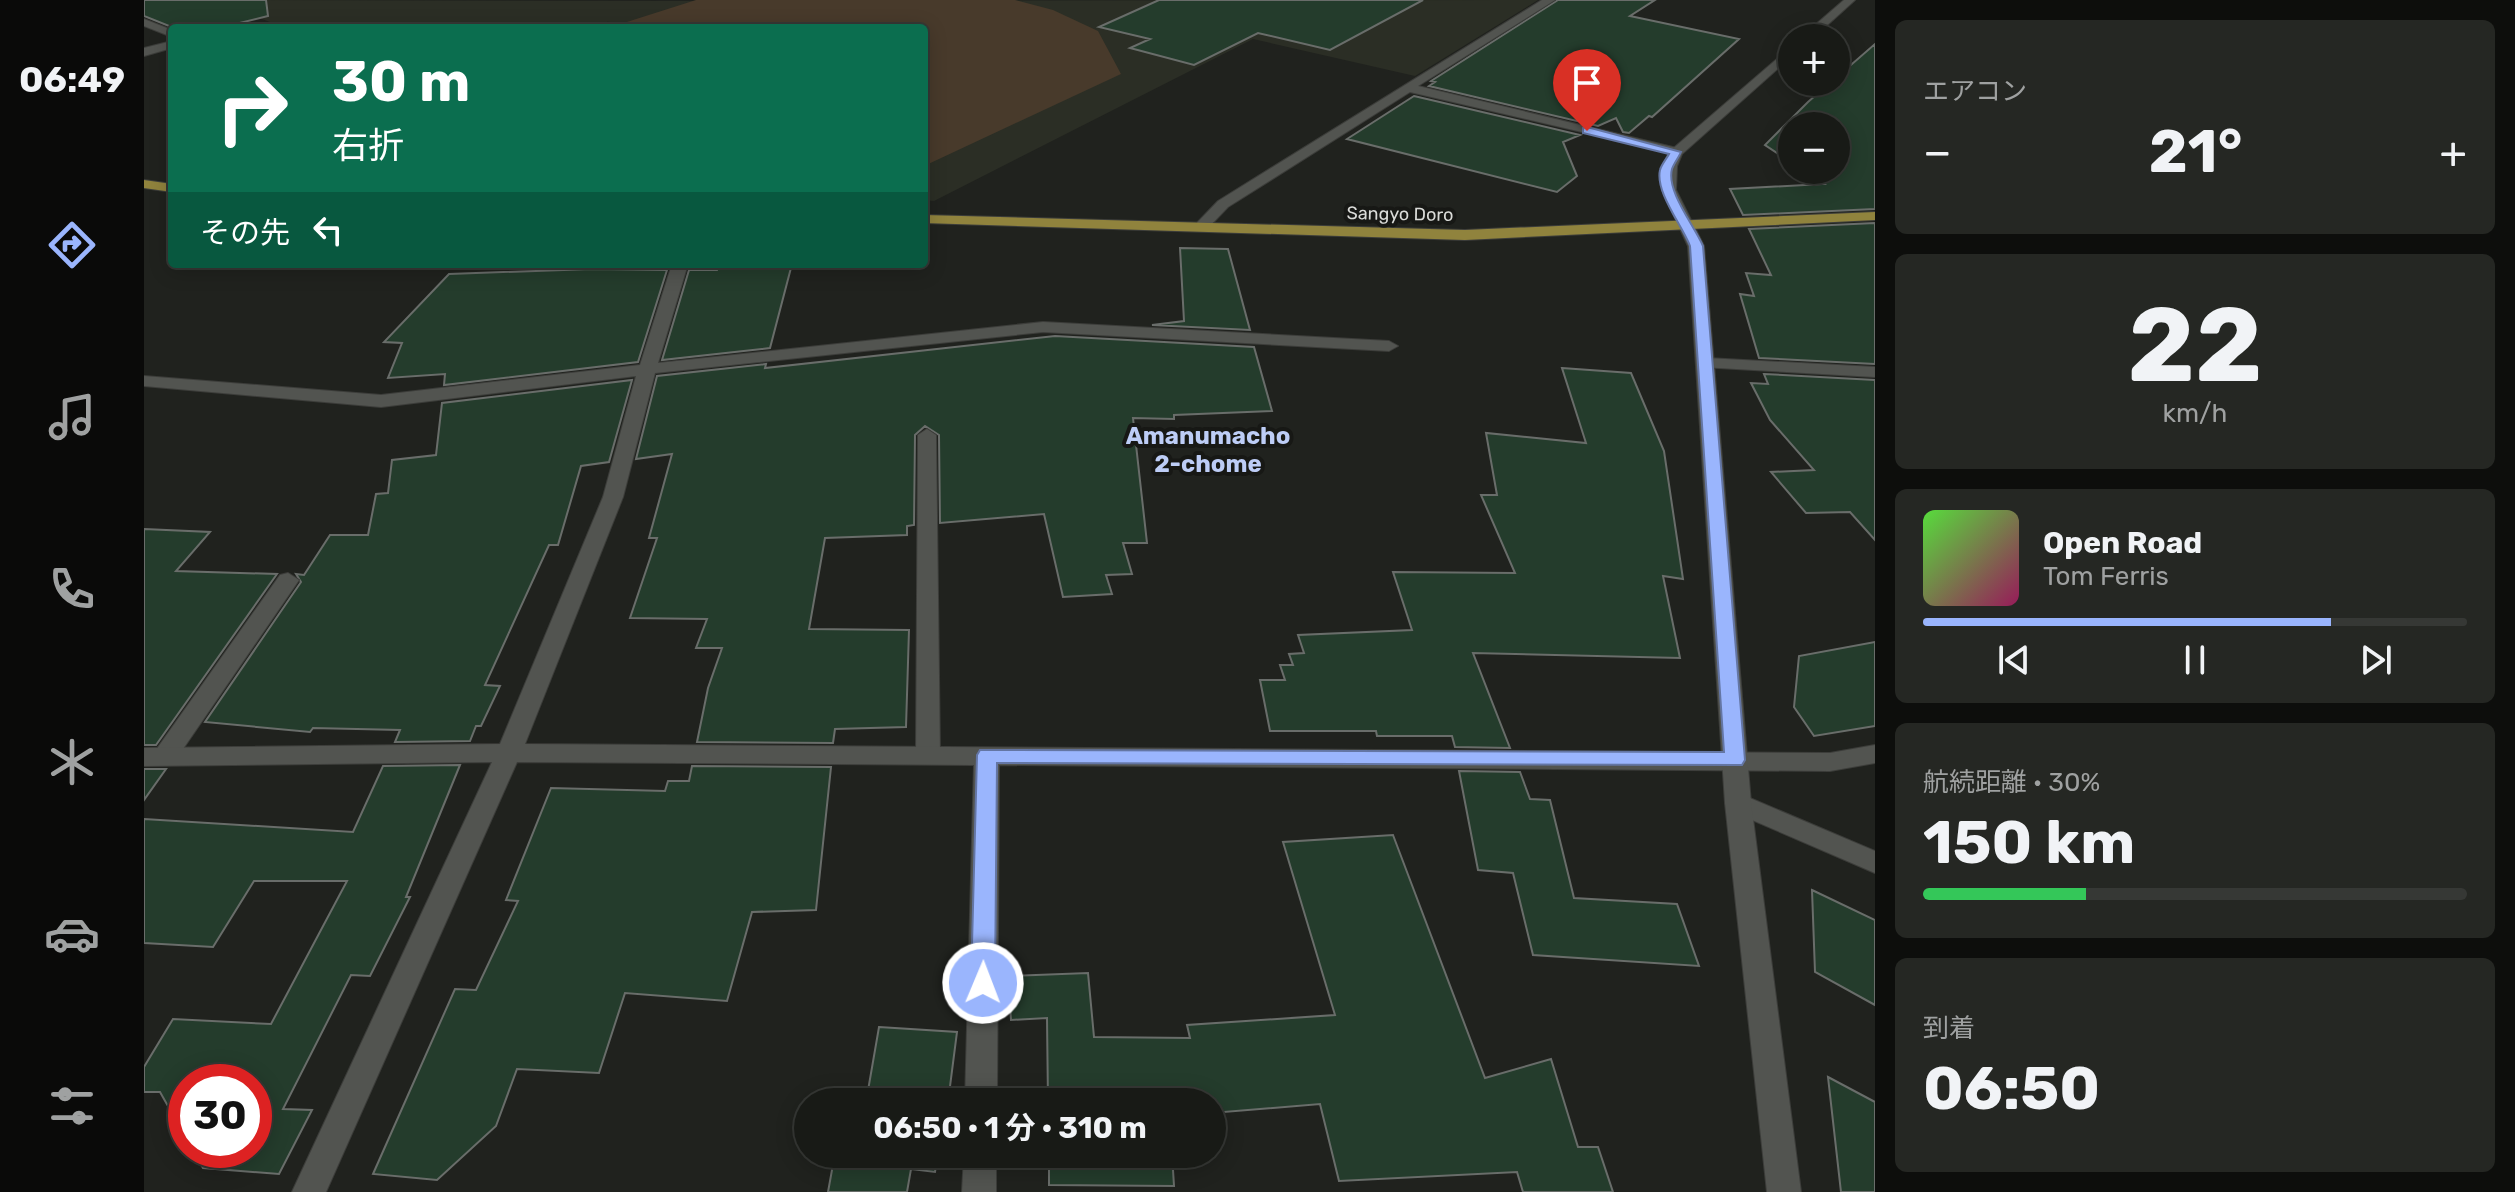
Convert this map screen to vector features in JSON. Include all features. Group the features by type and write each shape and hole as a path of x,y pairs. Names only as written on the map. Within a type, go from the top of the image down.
{"main road":[{"path":"144,184 168,187"},
{"name":"Sangyo Doro","path":"928,219 1465,235 1609,231 1687,224 1875,216"}],"street":[{"path":"1201,227 1223,204 1309,148 1550,0"},
{"path":"1822,24 1850,0"},
{"path":"144,22 168,32"},
{"path":"144,52 168,45"},
{"path":"1778,62 1676,152 1666,170 1669,195 1696,246 1738,803 1784,1192"},
{"path":"1410,88 1676,152"},
{"path":"309,1192 509,753 613,497 647,369 679,268"},
{"path":"144,381 381,401 1043,327 1389,346"},
{"path":"1707,363 1875,372"},
{"path":"927,435 928,755"},
{"path":"155,757 288,580"},
{"path":"155,757 509,753 1830,762 1875,754"},
{"path":"981,1088 987,755"},
{"path":"1738,803 1875,863"},
{"path":"979,1192 980,1168"}],"shaded area":[{"path":"212,0 1538,0 1415,76 1253,39 934,201 928,200 928,24 602,24 610,21 600,24 275,24"},
{"path":"696,0 1015,0 1053,10 1098,31 1121,74 928,164 928,24 621,24"}],"building":[{"path":"144,0 266,0 268,16 235,24 168,26 144,16"},
{"path":"1159,0 1423,0 1330,50 1258,33 1194,65 1130,48 1150,39 1099,27"},
{"path":"1558,0 1655,0 1630,16 1739,39 1652,117 1649,116 1629,133 1623,132 1616,118 1598,126 1429,86 1435,82 1431,81"},
{"path":"1875,44 1875,209 1743,215 1730,189 1850,184 1850,112 1798,112 1815,96 1850,96 1850,66"},
{"path":"1414,96 1580,135 1563,142 1577,176 1557,192 1347,139"},
{"path":"1778,132 1778,154 1765,145"},
{"path":"1875,223 1875,364 1759,358 1740,294 1754,296 1746,273 1771,275 1749,229"},
{"path":"1180,248 1228,249 1250,330 1152,325 1184,321"},
{"path":"791,268 770,348 662,360 689,270"},
{"path":"667,270 638,362 444,385 445,374 388,378 402,343 384,342 449,274"},
{"path":"1055,336 1254,347 1272,411 1174,415 1174,419 1133,418 1147,543 1123,543 1132,574 1106,575 1112,594 1063,597 1044,514 940,523 939,435 925,426 915,435 914,525 907,526 907,535 825,538 809,629 909,630 906,727 835,729 833,743 697,742 708,688 722,648 696,648 707,619 630,618 657,538 649,538 672,454 636,459 657,376 766,364 765,368"},
{"path":"1562,368 1631,373 1664,451 1683,579 1663,576 1680,658 1473,653 1510,748 1455,747 1452,736 1377,736 1376,731 1270,731 1260,680 1285,680 1280,665 1293,665 1289,654 1304,653 1298,635 1412,630 1393,572 1515,573 1481,495 1497,495 1486,433 1586,443"},
{"path":"1764,374 1875,380 1875,540 1850,512 1806,513 1771,472 1814,470 1770,420 1751,383 1768,384"},
{"path":"632,380 609,462 581,466 558,545 549,545 485,685 500,686 481,726 476,726 470,741 395,742 400,730 313,728 310,732 205,722 301,582 296,574 304,575 330,535 368,535 376,494 388,493 392,460 436,455 442,403"},
{"path":"144,529 210,532 176,571 277,574 156,745 144,745"},
{"path":"1875,642 1875,726 1814,736 1794,707 1799,656"},
{"path":"460,765 406,897 410,897 370,976 351,975 283,1109 312,1110 279,1174 203,1168 272,1168 272,1064 168,1064 168,1106 160,1092 144,1092 144,1067 173,1019 271,1024 347,881 254,881 213,947 144,943 144,819 353,832 383,766"},
{"path":"692,766 831,767 816,910 752,912 727,1001 625,993 599,1073 517,1069 496,1126 437,1180 373,1174 455,989 476,990 518,901 506,900 551,788 665,791 668,781 689,781"},
{"path":"144,769 166,769 144,800"},
{"path":"1459,771 1520,772 1530,799 1550,800 1574,898 1677,904 1699,966 1533,955 1513,873 1478,870"},
{"path":"1393,835 1485,1078 1551,1059 1578,1147 1598,1147 1613,1192 1523,1192 1517,1172 1339,1181 1320,1104 1226,1112 1226,1088 1048,1088 1047,1018 1011,1020 1008,976 1088,973 1094,1037 1190,1038 1187,1025 1335,1015 1283,842"},
{"path":"1812,890 1875,920 1875,1005 1815,972"},
{"path":"879,1027 957,1032 950,1088 868,1088"},
{"path":"1828,1077 1875,1102 1875,1192 1841,1192"},
{"path":"832,1168 936,1168 935,1172 911,1169 907,1192 828,1192"},
{"path":"1049,1168 1173,1168 1174,1186 1049,1185"}],"district":[{"name":"Amanumacho 2-chome","path":"1208,450"}],"route":[{"path":"983,983 987,755 1735,760 1696,246 1669,195 1666,170 1676,152 1587,131"}]}
